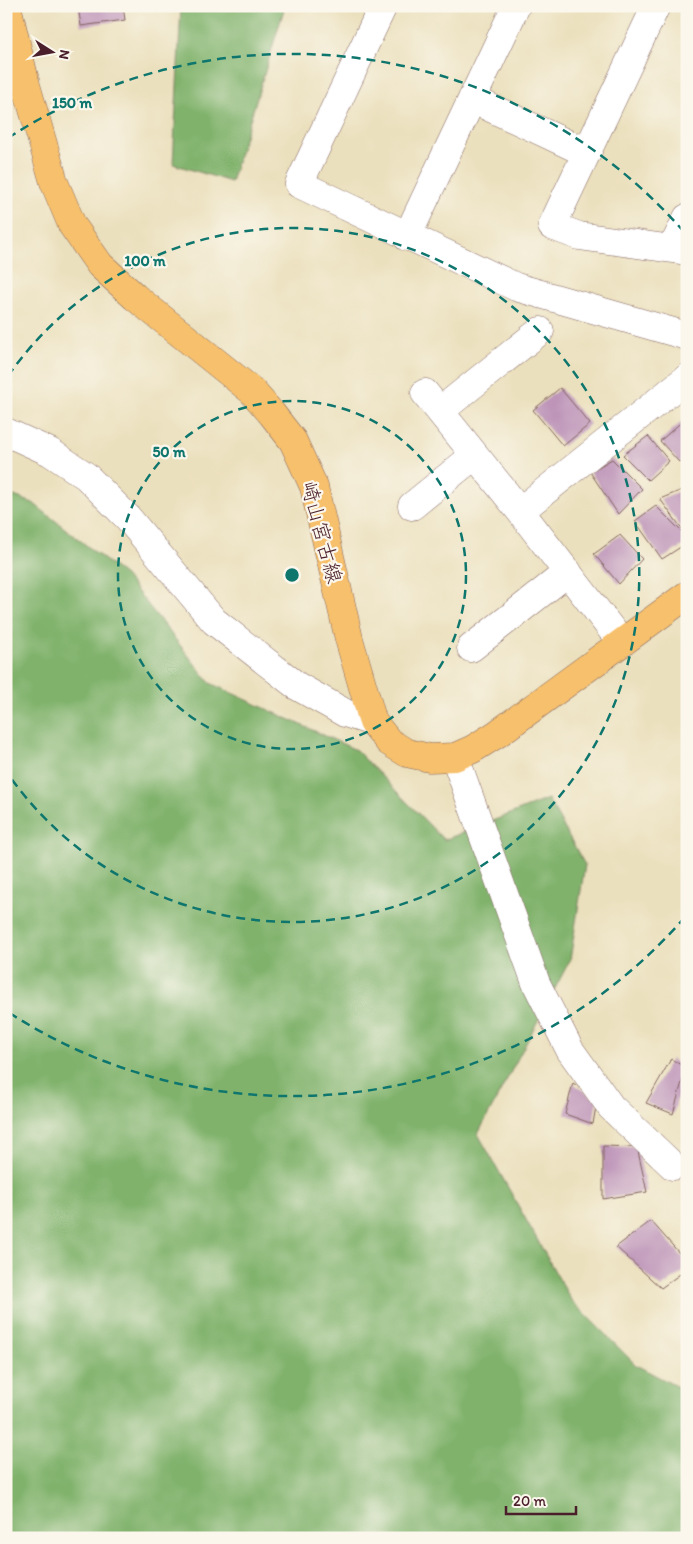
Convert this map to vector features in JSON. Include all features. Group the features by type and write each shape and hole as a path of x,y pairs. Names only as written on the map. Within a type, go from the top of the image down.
{"main road":[{"name":"崎山宮古線","path":"7,6 26,85 54,182 72,225 100,265 135,297 252,391 293,441 314,487 349,639 373,722 389,742 407,752 430,758 455,757 473,749 497,734 687,594"}],"street":[{"path":"383,6 299,184 407,237 516,287 687,336"},
{"path":"407,237 516,6"},
{"path":"656,6 552,226 580,236 679,250 687,218"},
{"path":"472,99 587,152"},
{"path":"540,331 432,402 520,511 622,643"},
{"path":"520,511 687,378"},
{"path":"6,432 50,452 86,476 128,518 214,621 297,686 346,713 373,722"},
{"path":"412,506 475,455"},
{"path":"472,648 568,572"},
{"path":"455,757 536,983 570,1050 611,1107 673,1166"}],"green space":[{"path":"181,6 285,6 231,182 173,164"},
{"path":"6,493 33,503 125,576 210,683 356,750 444,840 548,799 585,865 570,960 478,1134 571,1300 636,1365 687,1392 687,1538 6,1538"}],"building":[{"path":"78,6 123,6 125,20 81,26"},
{"path":"560,388 590,424 563,446 533,410"},
{"path":"687,417 687,456 679,462 660,441"},
{"path":"648,436 669,461 648,480 623,455"},
{"path":"612,459 642,489 618,514 590,472"},
{"path":"687,488 687,528 683,530 660,499"},
{"path":"656,506 687,537 687,543 662,559 635,521"},
{"path":"620,535 642,559 619,584 594,554"},
{"path":"671,1059 686,1068 673,1114 646,1103"},
{"path":"573,1083 597,1100 593,1124 565,1114"},
{"path":"603,1146 637,1147 647,1192 603,1199"},
{"path":"651,1221 687,1262 687,1269 661,1288 616,1247"}]}
